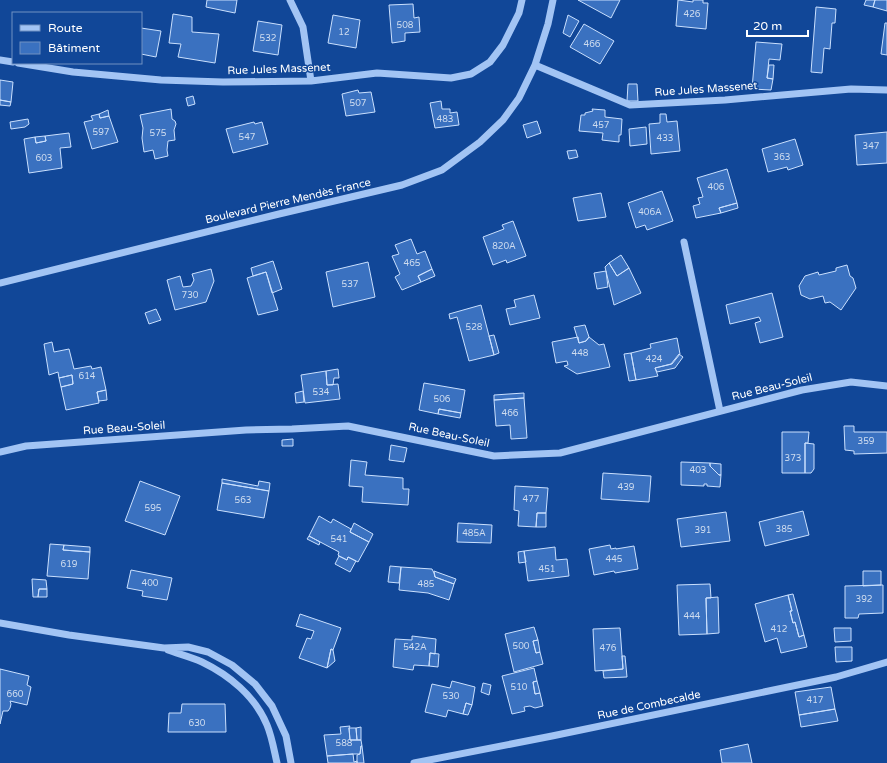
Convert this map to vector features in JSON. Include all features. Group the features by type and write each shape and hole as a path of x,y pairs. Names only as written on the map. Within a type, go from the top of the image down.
{"street":[{"path":"290,0 303,27 311,81"},
{"name":"Rue Jules Massenet","path":"24,64 73,72 161,80 223,82 311,81 377,73 451,78 471,74 490,62 503,45 519,13 522,0"},
{"name":"Boulevard Pierre Mendès France","path":"0,283 256,219 402,185 442,170 480,142 503,120 519,98 535,65 548,24 553,0"},
{"path":"0,60 12,62"},
{"name":"Rue Jules Massenet","path":"535,65 630,105 725,100 851,89 887,90"},
{"path":"684,242 720,411"},
{"name":"Rue Beau-Soleil","path":"0,452 26,446 246,430 348,426 494,456 560,453 802,390 851,382 887,386"},
{"path":"0,623 69,635 164,648 188,647 208,652 232,665 255,684 272,706 286,736 291,763"},
{"path":"164,648 201,661 220,672 239,686 254,702 266,723 274,746 277,763"},
{"name":"Rue de Combecalde","path":"414,763 836,677 887,662"}],"building":[{"path":"207,0 237,0 235,13 206,7"},
{"path":"578,0 620,0 611,18"},
{"path":"678,0 693,2 693,0 703,0 703,3 708,3 706,29 676,26"},
{"path":"866,0 875,0 873,7 864,5"},
{"path":"875,0 887,0 887,11 873,7"},
{"path":"413,4 414,18 419,17 420,32 405,33 405,41 392,43 389,5"},
{"path":"816,7 836,9 835,23 832,23 830,49 824,48 822,73 811,72"},
{"path":"173,14 192,17 192,32 219,34 215,63 178,57 181,44 169,43"},
{"path":"333,15 360,20 356,48 328,43"},
{"path":"568,15 579,21 570,37 563,33"},
{"path":"258,21 282,25 278,55 253,51"},
{"path":"885,23 887,23 887,55 881,54"},
{"path":"584,24 614,41 600,64 570,47"},
{"path":"142,28 161,31 156,57 142,54"},
{"path":"756,42 782,44 780,60 769,59 767,78 773,79 771,90 752,89"},
{"path":"769,65 774,65 773,79 767,78"},
{"path":"0,80 13,82 11,102 0,100"},
{"path":"628,84 637,84 638,101 627,101"},
{"path":"358,90 359,93 371,92 375,112 346,116 342,94"},
{"path":"193,96 195,104 188,106 186,98"},
{"path":"0,100 11,102 10,106 0,105"},
{"path":"441,101 442,109 450,109 450,113 457,112 459,125 435,128 430,103"},
{"path":"171,109 172,119 176,124 174,130 175,140 168,141 168,156 155,159 153,150 144,152 142,138 143,128 140,115"},
{"path":"592,109 605,110 605,117 622,119 619,142 602,140 603,133 579,131 581,115 585,115 585,113 593,111"},
{"path":"108,110 109,116 100,118 99,114"},
{"path":"99,114 100,118 109,116 118,142 92,149 84,122 93,120 91,116"},
{"path":"660,114 666,114 667,122 677,121 680,151 651,154 649,124 660,123"},
{"path":"28,119 29,124 25,127 11,129 10,122"},
{"path":"537,121 541,133 527,138 523,125"},
{"path":"254,122 255,124 262,122 268,144 233,153 226,129"},
{"path":"646,127 647,144 630,146 629,129"},
{"path":"887,132 887,163 857,165 855,135"},
{"path":"69,133 71,147 60,148 62,168 29,173 24,139 35,137 36,143 46,141 45,136"},
{"path":"45,136 46,141 36,143 35,137"},
{"path":"795,139 803,165 788,170 787,167 768,172 762,149"},
{"path":"576,150 578,157 569,159 567,151"},
{"path":"727,169 737,203 719,208 721,213 696,218 693,206 700,204 698,198 703,197 697,178"},
{"path":"662,191 673,221 647,230 645,225 636,228 628,203"},
{"path":"601,193 606,217 578,221 573,198"},
{"path":"737,203 738,208 721,213 719,208"},
{"path":"513,221 526,256 507,263 506,260 493,265 483,237 504,229 502,225"},
{"path":"411,239 417,254 425,251 432,269 418,276 421,282 402,290 395,277 400,274 392,256 399,254 395,245"},
{"path":"621,255 629,268 617,276 609,263"},
{"path":"273,261 282,289 272,293 266,272 253,276 251,268"},
{"path":"368,262 375,297 333,307 326,272"},
{"path":"609,263 617,276 629,268 641,293 614,305 605,267"},
{"path":"847,265 850,276 853,278 856,288 841,310 830,302 825,303 823,296 810,299 801,295 799,286 805,276 818,272 819,275 836,271 836,268"},
{"path":"211,269 214,281 206,302 175,310 167,280 180,276 183,287 191,286 194,280 192,274"},
{"path":"432,269 435,276 421,282 418,276"},
{"path":"606,271 608,287 597,289 594,273"},
{"path":"266,272 278,310 258,315 247,278"},
{"path":"772,293 783,337 760,343 755,323 761,321 759,317 730,324 726,305"},
{"path":"534,295 540,318 510,325 506,309 516,307 514,300"},
{"path":"481,305 494,355 469,361 457,317 450,319 449,314"},
{"path":"156,309 161,320 149,324 145,313"},
{"path":"585,325 589,337 586,341 579,343 574,327"},
{"path":"494,335 499,353 494,355 489,336"},
{"path":"578,337 579,343 586,341 589,337 599,345 604,344 610,367 577,374 564,366 568,365 567,361 556,363 552,342"},
{"path":"677,338 680,354 672,364 655,368 658,376 636,380 631,353 651,348 650,344"},
{"path":"52,342 54,352 69,349 74,369 91,366 92,369 101,367 106,390 97,392 99,403 66,410 61,387 73,384 72,375 59,378 58,372 49,375 44,344"},
{"path":"631,353 636,380 629,381 624,354"},
{"path":"679,354 683,357 675,368 657,372 655,368 671,364"},
{"path":"338,369 339,378 334,378 333,385 327,385 326,371"},
{"path":"326,371 327,385 338,384 340,399 305,403 301,375"},
{"path":"72,375 73,384 61,387 59,378"},
{"path":"424,383 465,390 461,413 439,409 438,414 419,410"},
{"path":"106,390 107,400 99,401 97,392"},
{"path":"303,391 304,402 296,403 295,393"},
{"path":"524,393 524,398 494,400 494,395"},
{"path":"524,398 527,438 511,439 510,425 496,426 494,400"},
{"path":"439,409 461,413 460,418 438,414"},
{"path":"844,426 854,426 854,432 887,432 887,453 854,454 854,451 845,450"},
{"path":"782,432 809,432 808,443 805,443 805,473 782,473"},
{"path":"293,439 293,446 282,446 282,440"},
{"path":"805,443 814,444 814,469 811,473 805,473"},
{"path":"391,445 407,448 404,462 389,460"},
{"path":"351,460 367,462 365,475 403,478 403,489 409,489 408,505 362,502 363,487 349,486"},
{"path":"681,462 710,463 710,466 719,475 721,475 720,487 707,486 707,484 704,484 704,486 681,485"},
{"path":"710,463 721,464 721,475 719,475 710,466"},
{"path":"603,473 651,476 649,502 601,499"},
{"path":"222,479 258,486 259,481 270,483 269,491 222,483"},
{"path":"140,481 180,496 165,535 125,521"},
{"path":"222,483 269,491 264,518 217,510"},
{"path":"515,486 548,488 546,513 537,513 536,527 518,526 519,511 514,510"},
{"path":"803,511 809,535 765,546 759,522"},
{"path":"726,512 730,541 681,547 677,519"},
{"path":"537,513 546,513 546,527 536,527"},
{"path":"319,516 331,523 333,519 351,529 350,532 369,542 358,562 348,557 347,560 339,556 339,552 309,536"},
{"path":"354,523 373,534 369,542 350,532"},
{"path":"458,523 492,525 491,543 457,542"},
{"path":"309,536 320,542 319,545 307,539"},
{"path":"50,544 64,545 63,550 90,552 88,579 47,576"},
{"path":"64,545 90,547 90,552 63,550"},
{"path":"610,545 611,549 634,546 638,569 615,573 614,571 594,575 589,549"},
{"path":"555,547 556,560 567,559 569,576 528,581 524,551"},
{"path":"524,551 526,562 519,563 518,552"},
{"path":"339,556 347,560 348,557 356,561 350,572 335,564"},
{"path":"390,566 401,567 399,583 388,582"},
{"path":"401,567 432,569 435,577 454,584 449,600 428,593 399,590"},
{"path":"131,570 172,578 167,600 142,596 143,591 127,588"},
{"path":"434,571 456,579 454,584 435,577"},
{"path":"863,571 881,571 881,585 863,586"},
{"path":"32,579 46,580 47,589 39,589 38,597 33,597"},
{"path":"710,584 711,598 706,598 707,634 679,635 677,585"},
{"path":"883,585 883,613 859,614 858,618 845,618 845,586"},
{"path":"39,589 47,589 47,597 38,597"},
{"path":"793,594 804,635 799,637 790,611 792,611 788,595"},
{"path":"788,595 793,623 795,622 799,637 804,635 807,647 781,653 777,638 765,642 755,604"},
{"path":"718,597 719,633 707,634 706,598"},
{"path":"300,614 341,628 333,650 331,649 327,668 299,658 307,638 311,639 314,631 296,626"},
{"path":"534,627 538,640 533,641 536,653 540,652 543,664 514,672 505,634"},
{"path":"620,628 623,669 595,671 593,629"},
{"path":"834,628 851,628 851,641 835,642"},
{"path":"412,636 436,639 435,654 430,653 429,666 414,665 413,670 393,667 395,639 412,640"},
{"path":"538,640 540,652 536,653 533,641"},
{"path":"835,647 852,647 852,661 836,662"},
{"path":"331,649 333,650 335,661 327,668"},
{"path":"430,653 439,654 438,667 429,666"},
{"path":"622,656 625,656 627,677 604,678 603,671 623,669"},
{"path":"534,668 537,681 533,682 535,694 540,693 543,706 535,708 530,706 524,707 525,711 512,714 502,676"},
{"path":"0,669 29,676 27,685 31,687 27,705 10,701 10,708 8,711 3,711 0,724"},
{"path":"452,681 475,687 472,705 466,703 463,714 448,710 446,717 425,712 432,684 450,688"},
{"path":"537,681 540,693 535,694 533,682"},
{"path":"483,683 491,685 489,695 481,692"},
{"path":"831,687 835,709 799,715 795,692"},
{"path":"466,703 472,705 468,715 463,714"},
{"path":"182,704 225,704 226,732 168,732 169,713 181,713"},
{"path":"835,709 838,721 801,727 799,715"},
{"path":"350,726 350,740 361,740 362,746 360,754 327,756 324,735 341,734 340,727"},
{"path":"361,727 361,740 357,740 356,728"},
{"path":"349,728 356,728 357,740 350,740"},
{"path":"748,744 752,763 722,763 720,750"},
{"path":"361,746 364,763 357,763 357,755 360,754"},
{"path":"353,754 354,762 357,761 357,763 328,763 327,756"}]}
